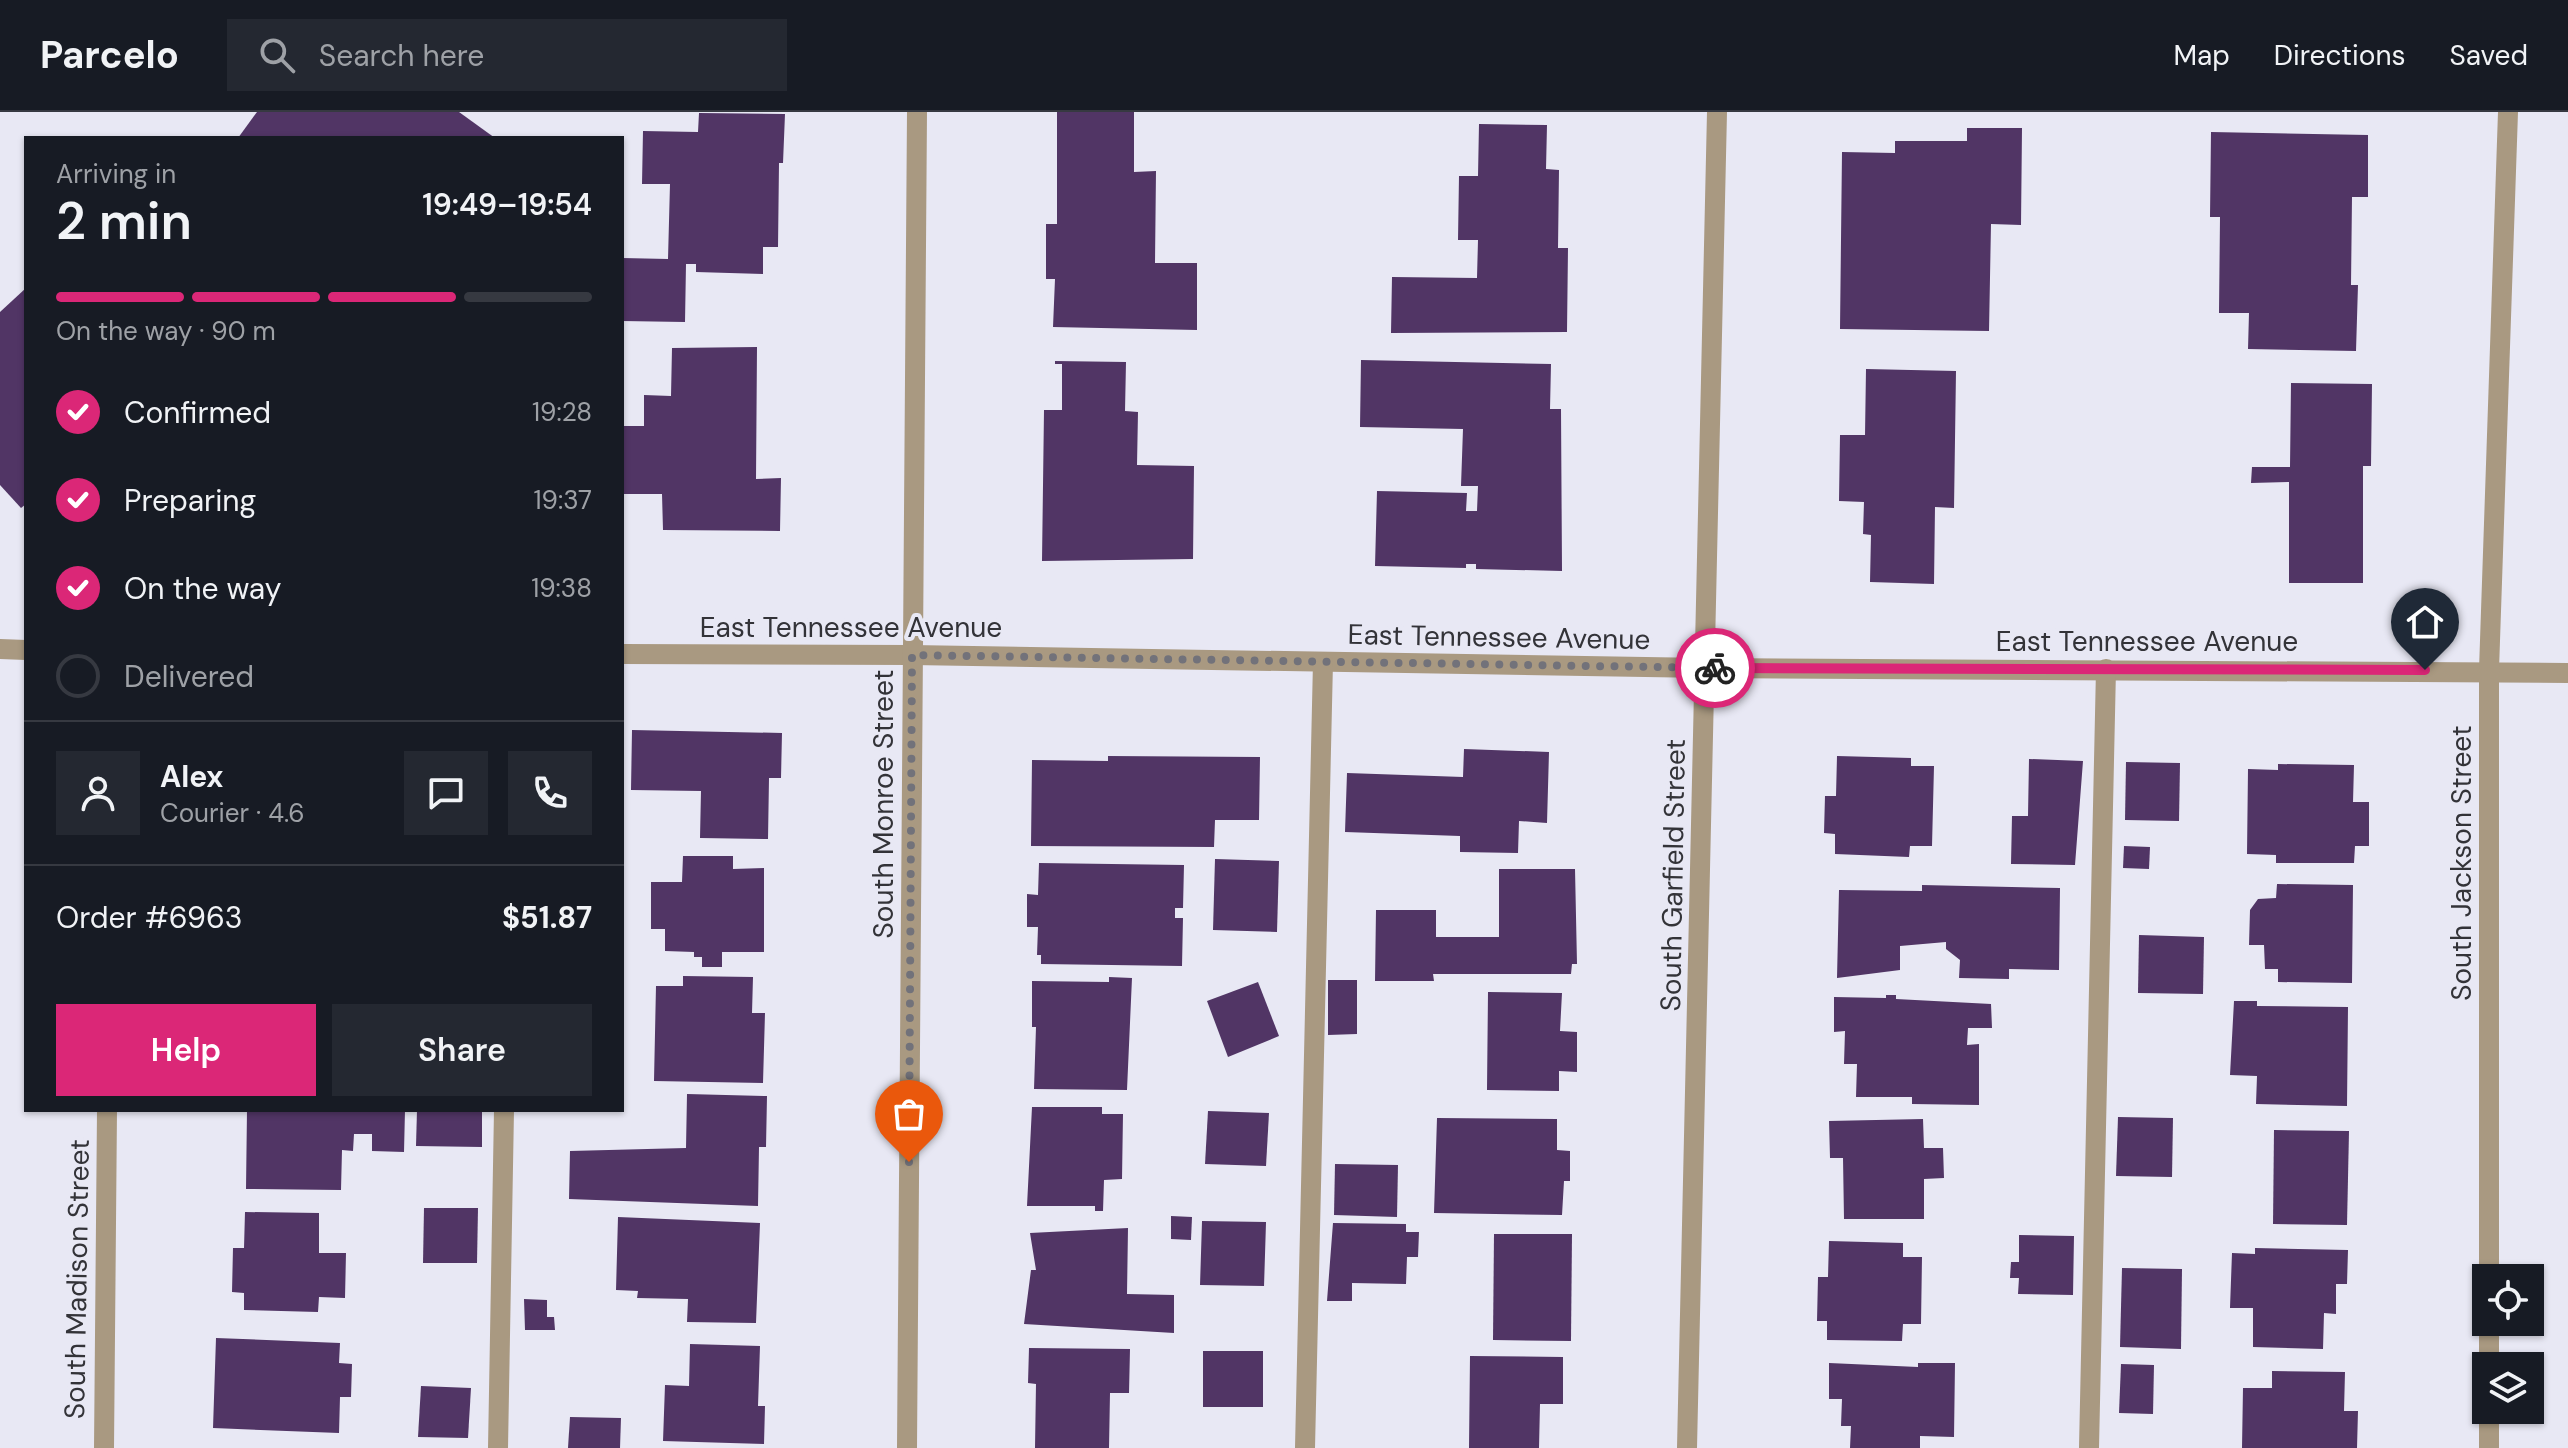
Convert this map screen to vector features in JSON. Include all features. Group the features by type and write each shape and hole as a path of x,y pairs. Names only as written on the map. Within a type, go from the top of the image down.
{"street":[{"name":"South Monroe Street","path":"907,1448 917,112"},
{"name":"South Garfield Street","path":"1687,1448 1717,112"},
{"name":"South Jackson Street","path":"2489,1264 2489,670 2508,112"},
{"path":"0,649 24,650"},
{"name":"East Tennessee Avenue","path":"624,654 912,655 1706,668 2489,670 2568,673"},
{"path":"1305,1448 1323,662"},
{"path":"2089,1448 2106,669"},
{"name":"South Madison Street","path":"104,1448 107,1112"},
{"path":"498,1448 504,1112"},
{"path":"2489,1424 2489,1448"}],"building":[{"path":"257,112 459,112 492,136 239,136"},
{"path":"1057,112 1134,112 1134,172 1156,171 1155,263 1197,263 1197,330 1053,327 1055,279 1046,279 1046,224 1057,224"},
{"path":"699,113 785,114 783,163 779,163 778,247 763,247 763,274 696,272 696,264 686,264 685,322 624,321 624,258 668,259 670,184 642,184 643,131 698,132"},
{"path":"1479,124 1547,125 1546,169 1559,170 1558,248 1568,248 1567,332 1391,333 1392,277 1477,278 1478,240 1458,240 1459,176 1478,176"},
{"path":"1967,128 2022,128 2021,225 1991,224 1989,331 1840,329 1842,152 1895,153 1895,141 1967,141"},
{"path":"2211,132 2368,135 2368,197 2352,197 2351,285 2358,285 2356,351 2248,349 2249,313 2219,313 2220,217 2210,217"},
{"path":"24,290 24,506 21,508 0,485 0,312"},
{"path":"757,347 756,479 781,478 780,531 663,530 662,494 624,494 624,426 644,426 644,395 671,396 672,348"},
{"path":"1361,360 1551,364 1550,409 1561,409 1562,571 1476,569 1476,564 1466,564 1466,568 1375,566 1377,491 1467,493 1466,511 1477,511 1478,486 1461,486 1463,429 1360,427"},
{"path":"1055,361 1126,362 1125,411 1138,412 1137,465 1194,466 1193,559 1042,561 1044,410 1062,410 1062,364 1055,364"},
{"path":"1866,369 1956,371 1954,508 1935,507 1934,584 1870,582 1871,535 1863,534 1864,502 1839,501 1840,435 1865,435"},
{"path":"2291,383 2372,384 2371,466 2363,466 2363,583 2289,583 2289,482 2251,483 2252,467 2290,467"},
{"path":"632,730 782,733 781,778 769,778 768,839 700,838 701,791 631,790"},
{"path":"1464,749 1549,752 1547,823 1519,821 1518,853 1460,852 1460,836 1345,832 1347,773 1463,777"},
{"path":"1108,756 1260,757 1259,820 1215,820 1214,847 1031,846 1032,760 1108,761"},
{"path":"1837,756 1911,758 1911,766 1934,766 1932,846 1910,846 1909,857 1835,854 1835,834 1824,833 1825,796 1836,796"},
{"path":"2029,759 2083,761 2075,865 2011,864 2012,816 2028,816"},
{"path":"2126,762 2180,763 2179,821 2125,820"},
{"path":"2278,764 2354,765 2353,802 2369,802 2369,846 2355,846 2354,863 2276,863 2276,855 2247,854 2248,769 2278,770"},
{"path":"2124,846 2150,847 2149,869 2123,868"},
{"path":"683,856 733,856 733,869 764,868 764,952 722,952 722,967 702,967 702,957 694,957 694,952 665,951 665,929 651,929 651,882 682,882"},
{"path":"1215,859 1279,861 1277,932 1213,930"},
{"path":"1039,863 1184,865 1183,908 1175,908 1175,918 1183,918 1182,966 1041,964 1041,955 1037,955 1038,927 1027,927 1027,894 1038,895"},
{"path":"1499,869 1575,869 1577,964 1572,964 1571,974 1433,974 1434,981 1375,981 1376,910 1436,910 1436,937 1499,937"},
{"path":"2277,884 2353,885 2352,983 2278,982 2278,969 2265,969 2264,945 2249,945 2250,910 2258,899 2276,898"},
{"path":"1922,885 2060,888 2059,970 2009,969 2009,979 1959,978 1960,960 1946,949 1946,942 1900,946 1900,970 1837,978 1839,890 1922,891"},
{"path":"2139,935 2204,937 2203,994 2138,993"},
{"path":"683,976 753,977 752,1013 765,1013 763,1083 654,1081 656,986 683,986"},
{"path":"1109,977 1132,978 1127,1090 1034,1089 1036,1027 1032,1027 1032,981 1109,982"},
{"path":"1328,980 1357,980 1357,1034 1328,1035"},
{"path":"1258,982 1279,1036 1228,1057 1207,1001"},
{"path":"1488,992 1562,993 1560,1031 1577,1032 1577,1072 1559,1071 1559,1091 1487,1090"},
{"path":"1886,995 1896,995 1896,999 1991,1004 1992,1028 1968,1028 1967,1045 1979,1044 1979,1105 1912,1104 1912,1097 1856,1097 1857,1064 1844,1064 1845,1031 1834,1032 1834,997 1886,998"},
{"path":"2234,1001 2257,1001 2257,1006 2348,1007 2347,1106 2256,1104 2257,1076 2230,1075"},
{"path":"687,1094 767,1096 766,1147 759,1147 758,1206 569,1199 570,1151 686,1148"},
{"path":"1032,1107 1102,1107 1102,1114 1123,1114 1122,1179 1104,1180 1103,1211 1095,1211 1095,1206 1027,1206"},
{"path":"1208,1111 1269,1113 1266,1166 1205,1164"},
{"path":"247,1112 405,1112 404,1152 372,1151 372,1134 354,1134 353,1151 342,1150 341,1190 246,1189"},
{"path":"417,1112 482,1112 482,1147 416,1146"},
{"path":"2118,1117 2173,1118 2172,1177 2116,1176"},
{"path":"1437,1118 1557,1119 1557,1150 1570,1151 1570,1181 1564,1181 1562,1215 1434,1213"},
{"path":"1923,1119 1924,1148 1943,1148 1944,1178 1924,1179 1924,1219 1844,1219 1843,1158 1830,1158 1829,1121"},
{"path":"2274,1130 2349,1131 2347,1225 2273,1224"},
{"path":"1335,1164 1398,1165 1397,1217 1334,1215"},
{"path":"424,1208 478,1208 477,1263 423,1263"},
{"path":"245,1212 319,1213 319,1253 346,1253 345,1298 319,1297 318,1312 244,1310 244,1293 232,1292 233,1248 244,1248"},
{"path":"1171,1216 1192,1217 1191,1240 1171,1239"},
{"path":"618,1217 760,1223 756,1323 687,1322 688,1299 637,1298 638,1291 616,1290"},
{"path":"1202,1221 1266,1222 1264,1286 1200,1285"},
{"path":"1333,1223 1406,1224 1406,1232 1419,1232 1418,1257 1407,1257 1406,1284 1352,1283 1352,1301 1327,1301"},
{"path":"1128,1228 1127,1294 1174,1295 1174,1333 1024,1324 1031,1270 1036,1270 1030,1233"},
{"path":"1494,1234 1572,1234 1571,1341 1493,1340"},
{"path":"2019,1235 2074,1236 2073,1295 2018,1294 2019,1278 2010,1278 2011,1262 2019,1262"},
{"path":"1829,1241 1903,1243 1903,1257 1922,1257 1921,1324 1903,1324 1902,1341 1827,1340 1827,1321 1817,1321 1818,1277 1828,1277"},
{"path":"2255,1248 2348,1250 2347,1284 2336,1284 2336,1314 2324,1313 2323,1349 2253,1347 2253,1308 2230,1308 2232,1253 2255,1254"},
{"path":"2122,1268 2182,1269 2181,1349 2120,1347"},
{"path":"524,1299 547,1300 547,1317 554,1317 555,1330 525,1330"},
{"path":"216,1338 340,1343 339,1363 352,1364 351,1397 340,1397 339,1433 213,1428"},
{"path":"690,1344 760,1346 758,1406 765,1406 764,1444 663,1441 665,1385 689,1386"},
{"path":"1029,1348 1130,1349 1129,1393 1110,1393 1109,1448 1035,1448 1036,1384 1028,1383"},
{"path":"1203,1351 1263,1351 1263,1407 1203,1407"},
{"path":"1470,1356 1563,1357 1563,1404 1540,1404 1539,1448 1469,1448"},
{"path":"1829,1363 1918,1367 1918,1363 1955,1363 1954,1437 1920,1436 1920,1448 1850,1448 1851,1426 1841,1426 1842,1399 1829,1399"},
{"path":"2121,1364 2154,1365 2153,1414 2119,1413"},
{"path":"2272,1371 2345,1372 2344,1411 2358,1411 2357,1448 2242,1448 2243,1388 2272,1388"},
{"path":"421,1386 471,1388 468,1438 418,1437"},
{"path":"570,1417 621,1418 620,1448 568,1448"}],"way so far":[{"path":"909,1162 912,655 1715,668"}],"route":[{"path":"1715,668 2425,670"}]}
